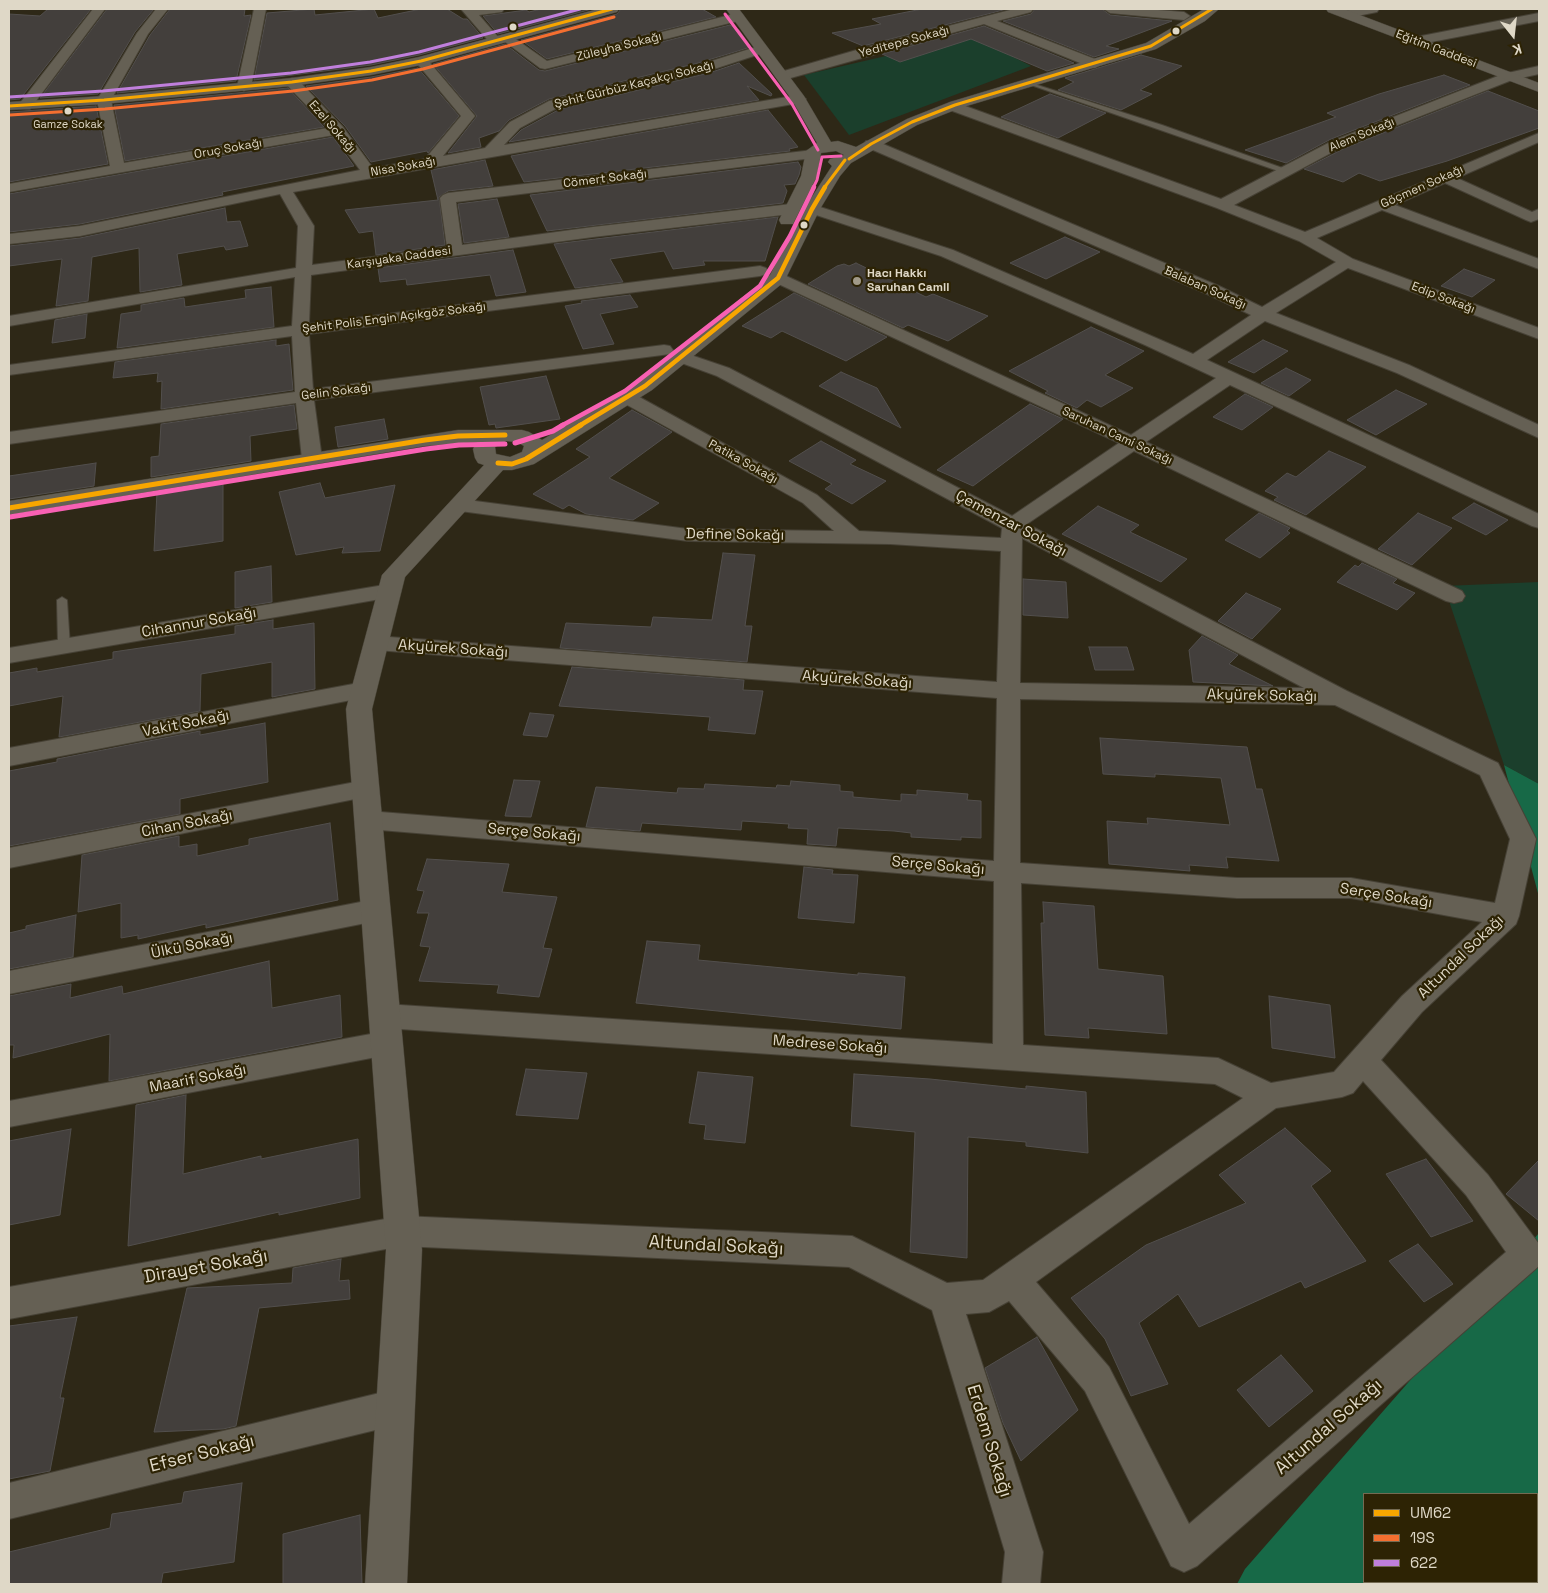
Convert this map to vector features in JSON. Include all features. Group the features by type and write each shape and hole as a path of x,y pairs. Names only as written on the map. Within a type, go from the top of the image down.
{"street":[{"path":"25,106 99,9"},
{"path":"118,168 104,100 143,33 162,9"},
{"path":"244,87 260,9"},
{"path":"469,11 498,9"},
{"path":"9,106 104,100 244,87 371,71 421,61 612,9"},
{"name":"Yeditepe Sokağı","path":"782,76 871,50 1027,9"},
{"path":"1110,9 1194,14 1212,9"},
{"path":"1340,11 1373,9"},
{"name":"Züleyha Sokağı","path":"469,11 500,40 545,65 735,13"},
{"name":"Eğitim Caddesi","path":"1340,11 1539,88"},
{"path":"735,13 799,99 827,162 847,160"},
{"path":"9,522 434,453 501,448 550,423 673,353 778,278 812,209 833,174 847,160 862,138 943,98 1151,46 1194,14"},
{"path":"1416,41 1539,17"},
{"path":"987,20 1088,61"},
{"name":"Şehit Gürbüz Kaçakçı Sokağı","path":"490,152 515,125 554,104 703,68 762,49"},
{"path":"421,61 468,116 429,162"},
{"path":"9,508 458,436 501,448 512,464 531,456 645,386 673,353 754,280 782,232 791,209 822,151 912,122 952,106 1030,83 1088,61"},
{"name":"Alem Sokağı","path":"1222,205 1337,144 1508,76 1539,70"},
{"name":"Ezel Sokağı","path":"292,82 338,130 370,173"},
{"name":"Nisa Sokağı","path":"9,239 80,231 284,189 429,162 799,99"},
{"name":"Edip Sokağı","path":"952,106 1222,205 1304,238 1347,262 1539,334"},
{"name":"Oruç Sokağı","path":"9,188 338,130"},
{"name":"Göçmen Sokağı","path":"1304,238 1539,137"},
{"name":"Balaban Sokağı","path":"862,138 1213,290 1263,314 1403,370 1539,432"},
{"name":"Cömert Sokağı","path":"455,250 448,198 822,151"},
{"path":"1444,177 1531,217 1539,214"},
{"path":"284,189 306,226 300,330 304,396 312,459"},
{"path":"1382,205 1539,264"},
{"path":"791,209 812,209 947,253 1194,361 1539,522"},
{"name":"Karşıyaka Caddesi","path":"9,321 304,271 455,250 791,209"},
{"path":"1194,361 1263,314 1347,262"},
{"name":"Şehit Polis Engin Açıkgöz Sokağı","path":"9,370 300,330 760,271 778,278"},
{"name":"Saruhan Cami Sokağı","path":"778,278 1131,442 1454,596"},
{"name":"Gelin Sokağı","path":"9,438 304,396 673,353"},
{"name":"Çemenzar Sokağı","path":"673,353 723,372 1012,535 1339,697"},
{"path":"1008,1057 1009,692 1012,535 1131,442 1229,377"},
{"name":"Patika Sokağı","path":"626,397 810,499 854,538"},
{"path":"386,1584 404,1250 359,709 394,575 460,505 501,448 522,436 534,442 536,447 531,456"},
{"name":"Define Sokağı","path":"460,505 688,535 854,538 1012,535"},
{"name":"Cihannur Sokağı","path":"9,656 390,591"},
{"name":"Akyürek Sokağı","path":"376,643 1009,692 1339,697"},
{"name":"Vakit Sokağı","path":"9,757 364,690"},
{"name":"Altundal Sokağı","path":"402,1231 852,1252 945,1299 989,1296 1269,1096 1342,1084 1412,1004 1506,916 1523,839 1489,769 1339,697"},
{"name":"Cihan Sokağı","path":"9,858 366,789"},
{"name":"Serçe Sokağı","path":"368,820 1008,872 1237,888 1351,888 1506,916"},
{"name":"Ülkü Sokağı","path":"9,983 376,910"},
{"name":"Medrese Sokağı","path":"386,1029 1008,1057 1218,1071 1269,1096"},
{"name":"Maarif Sokağı","path":"9,1114 386,1029"},
{"name":"Altundal Sokağı","path":"1012,1279 1097,1379 1184,1552 1527,1254 1477,1184 1363,1060"},
{"name":"Dirayet Sokağı","path":"9,1303 402,1231"},
{"name":"Erdem Sokağı","path":"945,1299 1024,1552 1021,1584"},
{"name":"Efser Sokağı","path":"9,1501 396,1407"}],"lane":[{"path":"1030,83 1287,171"},
{"path":"62,600 64,646"}],"green space":[{"path":"972,36 1031,66 849,135 804,75"},
{"path":"1539,582 1539,784 1504,765 1444,586"},
{"path":"1504,765 1539,784 1539,897"},
{"path":"1539,1233 1539,1584 1237,1584 1245,1569"}],"building":[{"path":"48,9 91,9 20,99 9,100 9,14 40,16"},
{"path":"107,9 154,9 135,32 98,94 40,98"},
{"path":"170,9 245,9 244,16 251,15 236,81 117,93 150,35"},
{"path":"314,9 315,15 374,9 378,18 421,9 447,9 463,19 467,19 483,38 419,55 371,65 254,80 267,13"},
{"path":"541,9 592,9 498,34 483,16 526,10 529,12"},
{"path":"621,9 702,9 716,17 547,59 521,40 617,14"},
{"path":"922,9 1007,9 863,46 832,33 881,24 872,19"},
{"path":"1035,9 1102,9 1110,15 1172,21 1106,46 1119,49 1094,57 1003,21 1031,14"},
{"path":"730,25 739,30 751,47 698,63 549,99 509,120 499,131 479,138 481,147 448,153 477,116 433,64 505,44 539,70 545,71"},
{"path":"984,26 1074,63 1047,71 971,39 900,62 882,54"},
{"path":"1141,55 1182,66 1140,90 1152,94 1121,110 1058,90 1074,82 1065,78"},
{"path":"739,63 772,94 771,96 747,86 759,100 509,142 521,130 560,109 709,73"},
{"path":"418,68 459,116 428,153 427,151 371,162 345,126 306,86 371,77"},
{"path":"1444,75 1470,85 1331,139 1286,163 1245,150 1336,117 1327,113 1379,94"},
{"path":"288,88 324,127 125,161 114,105"},
{"path":"1488,91 1539,111 1539,128 1447,161 1380,181 1359,173 1343,182 1304,169 1343,149"},
{"path":"1050,94 1106,113 1058,138 1001,117"},
{"path":"96,106 108,164 9,182 9,112"},
{"path":"768,110 798,147 789,149 790,151 524,182 511,156"},
{"path":"333,137 354,166 222,192 223,195 80,224 9,232 9,194"},
{"path":"485,160 493,186 448,191 439,197 445,245 376,255 373,231 359,233 345,210 438,200 431,170"},
{"path":"798,162 801,167 799,175 795,184 784,185 787,191 783,203 547,231 530,195"},
{"path":"497,199 509,237 464,243 458,204"},
{"path":"225,208 227,222 240,221 248,246 226,250 224,246 177,254 182,285 140,292 139,248 92,257 88,301 56,306 62,259 9,266 9,246 80,238"},
{"path":"778,217 765,261 703,261 705,265 673,269 664,251 610,259 623,282 575,288 554,244"},
{"path":"1065,237 1100,252 1046,279 1010,263"},
{"path":"513,250 526,292 496,296 490,275 407,285 406,279 380,282 378,268"},
{"path":"856,263 926,297 933,294 988,316 948,341 908,325 903,328 808,284 837,266 844,264 849,266"},
{"path":"1464,269 1495,280 1472,297 1441,286"},
{"path":"271,287 274,327 117,348 121,314 141,311 141,305 184,298 185,307 246,298 245,290"},
{"path":"794,293 887,337 846,361 782,331 771,338 742,326"},
{"path":"630,295 638,307 600,314 614,344 583,349 565,306 582,303 581,301"},
{"path":"87,314 85,338 52,343 55,320"},
{"path":"1091,327 1144,351 1105,375 1133,388 1101,407 1087,400 1077,408 1045,393 1048,391 1009,371"},
{"path":"276,340 276,346 289,344 293,390 161,409 162,381 157,382 158,373 113,378 115,362"},
{"path":"1263,340 1288,351 1254,373 1228,362"},
{"path":"1286,368 1311,380 1289,396 1261,383"},
{"path":"841,372 877,388 901,428 819,386"},
{"path":"546,376 560,419 496,428 495,424 489,425 480,387"},
{"path":"1396,390 1427,404 1376,435 1347,420"},
{"path":"1245,394 1273,407 1242,430 1213,417"},
{"path":"1030,404 1063,419 973,486 937,470"},
{"path":"294,405 297,429 250,436 251,461 151,477 151,457 159,456 161,424"},
{"path":"632,410 672,432 609,478 659,503 633,520 586,514 569,505 563,509 533,494 590,457 576,449"},
{"path":"384,419 388,439 338,447 335,427"},
{"path":"821,441 856,460 850,464 886,481 852,504 825,489 832,484 789,461"},
{"path":"1329,451 1366,467 1306,515 1274,500 1278,497 1265,491 1287,473 1296,477"},
{"path":"96,463 94,486 9,499 9,476"},
{"path":"223,481 223,541 154,551 157,492"},
{"path":"320,483 325,498 395,485 380,551 342,553 344,547 296,555 279,492"},
{"path":"1474,503 1508,520 1486,535 1452,518"},
{"path":"1098,506 1139,525 1130,532 1187,559 1161,582 1062,534"},
{"path":"1259,513 1290,528 1287,531 1290,533 1260,558 1225,540"},
{"path":"1418,513 1452,528 1412,565 1378,549"},
{"path":"723,553 755,555 745,626 752,626 747,662 560,648 566,623 651,627 653,617 712,620"},
{"path":"1362,563 1397,579 1393,583 1415,593 1397,610 1337,582 1355,565 1358,567"},
{"path":"271,566 272,602 235,608 235,572"},
{"path":"1023,579 1066,582 1068,618 1023,615"},
{"path":"1246,593 1281,609 1252,639 1218,621"},
{"path":"273,620 273,629 314,623 315,689 272,697 272,662 201,674 200,711 59,737 63,696 9,706 9,673 37,668 37,672 113,659 113,652 235,634 235,626"},
{"path":"1202,636 1238,655 1229,664 1273,686 1193,682 1189,650"},
{"path":"1089,647 1127,647 1134,670 1095,670"},
{"path":"572,667 744,680 743,690 763,691 755,734 708,730 710,717 559,706"},
{"path":"530,713 554,715 547,737 523,735"},
{"path":"265,723 268,782 180,799 180,814 9,846 9,771 57,762 57,759 200,731 200,735"},
{"path":"1100,738 1247,747 1256,789 1262,789 1279,861 1226,857 1228,868 1189,865 1190,871 1109,864 1107,821 1148,824 1147,818 1230,825 1221,778 1155,774 1155,777 1103,774"},
{"path":"514,780 540,781 531,817 505,816"},
{"path":"791,781 840,785 840,791 853,792 853,797 901,801 901,794 917,795 917,790 968,794 967,800 981,801 981,838 961,837 961,840 911,837 911,833 838,828 836,846 807,844 808,829 788,828 789,824 742,821 741,830 642,823 640,831 586,827 596,787 677,793 678,788 704,789 705,784 776,788 777,785 790,786"},
{"path":"330,823 338,900 206,928 206,924 138,939 138,935 121,938 121,903 78,912 82,855 179,836 179,847 197,844 197,856 249,845 249,839"},
{"path":"427,859 509,864 502,892 557,897 543,948 552,949 539,997 497,993 499,985 419,981 430,947 420,946 429,913 417,913 424,891 417,890"},
{"path":"804,867 833,870 832,874 858,875 854,923 798,918"},
{"path":"1043,902 1094,906 1098,969 1163,976 1167,1034 1088,1028 1089,1038 1045,1035 1041,923 1044,923"},
{"path":"76,915 73,957 9,969 9,933 26,929 26,926"},
{"path":"647,941 700,945 698,960 858,975 858,973 905,977 901,1029 636,1003"},
{"path":"269,961 272,1008 340,995 342,1037 109,1081 110,1034 13,1058 14,1045 9,1045 9,996 71,984 70,998 122,986 123,994"},
{"path":"1269,996 1330,1005 1335,1058 1272,1048"},
{"path":"526,1069 587,1073 578,1119 516,1115"},
{"path":"698,1072 753,1077 745,1143 704,1139 706,1125 689,1123"},
{"path":"854,1074 930,1079 1026,1089 1026,1086 1086,1092 1088,1153 1026,1146 1026,1142 968,1137 967,1258 910,1252 915,1132 851,1126"},
{"path":"186,1095 183,1174 261,1156 261,1159 358,1139 360,1198 279,1215 279,1212 128,1246 136,1105"},
{"path":"1285,1128 1331,1171 1311,1186 1366,1261 1305,1288 1301,1281 1199,1327 1178,1294 1139,1323 1168,1384 1131,1396 1105,1339 1071,1298 1146,1245 1246,1203 1219,1175"},
{"path":"71,1129 60,1215 9,1225 9,1141"},
{"path":"1426,1159 1473,1221 1431,1237 1386,1174"},
{"path":"1539,1160 1539,1221 1506,1194"},
{"path":"1418,1244 1453,1284 1424,1302 1389,1261"},
{"path":"341,1259 339,1281 349,1280 350,1299 259,1308 236,1426 223,1429 154,1432 187,1288 292,1283 293,1268"},
{"path":"77,1317 60,1398 64,1398 50,1471 9,1479 9,1326"},
{"path":"1037,1337 1078,1410 1021,1461 1003,1423 985,1368"},
{"path":"1281,1355 1313,1391 1269,1427 1237,1390"},
{"path":"242,1483 234,1562 163,1573 161,1584 9,1584 9,1552 110,1528 112,1514 182,1503 184,1492"},
{"path":"360,1515 362,1584 283,1584 283,1534"}],"transit line":[{"name":"622","path":"9,97 103,91 291,73 370,62 419,52 580,9"},
{"name":"UM62","path":"9,106 104,100 292,82 371,71 421,61 612,9"},
{"name":"UM62","path":"849,159 871,144 912,122 955,105 1151,46 1212,9"},
{"path":"725,14 792,104 818,150"},
{"name":"19S","path":"10,115 105,109 293,91 372,80 423,69 614,17"},
{"path":"515,443 553,431 625,391 760,286 790,236 817,180 822,157 841,156"},
{"name":"UM62","path":"498,463 512,464 526,459 645,386 760,294 778,278 812,209 833,174 845,160"},
{"name":"UM62","path":"9,508 425,440 458,436 505,435"},
{"path":"10,517 426,449 459,445 505,444"}],"place":[{"name":"Gamze Sokak","path":"68,111"},
{"name":"Hacı Hakkı Saruhan Camii","path":"857,281"}]}
